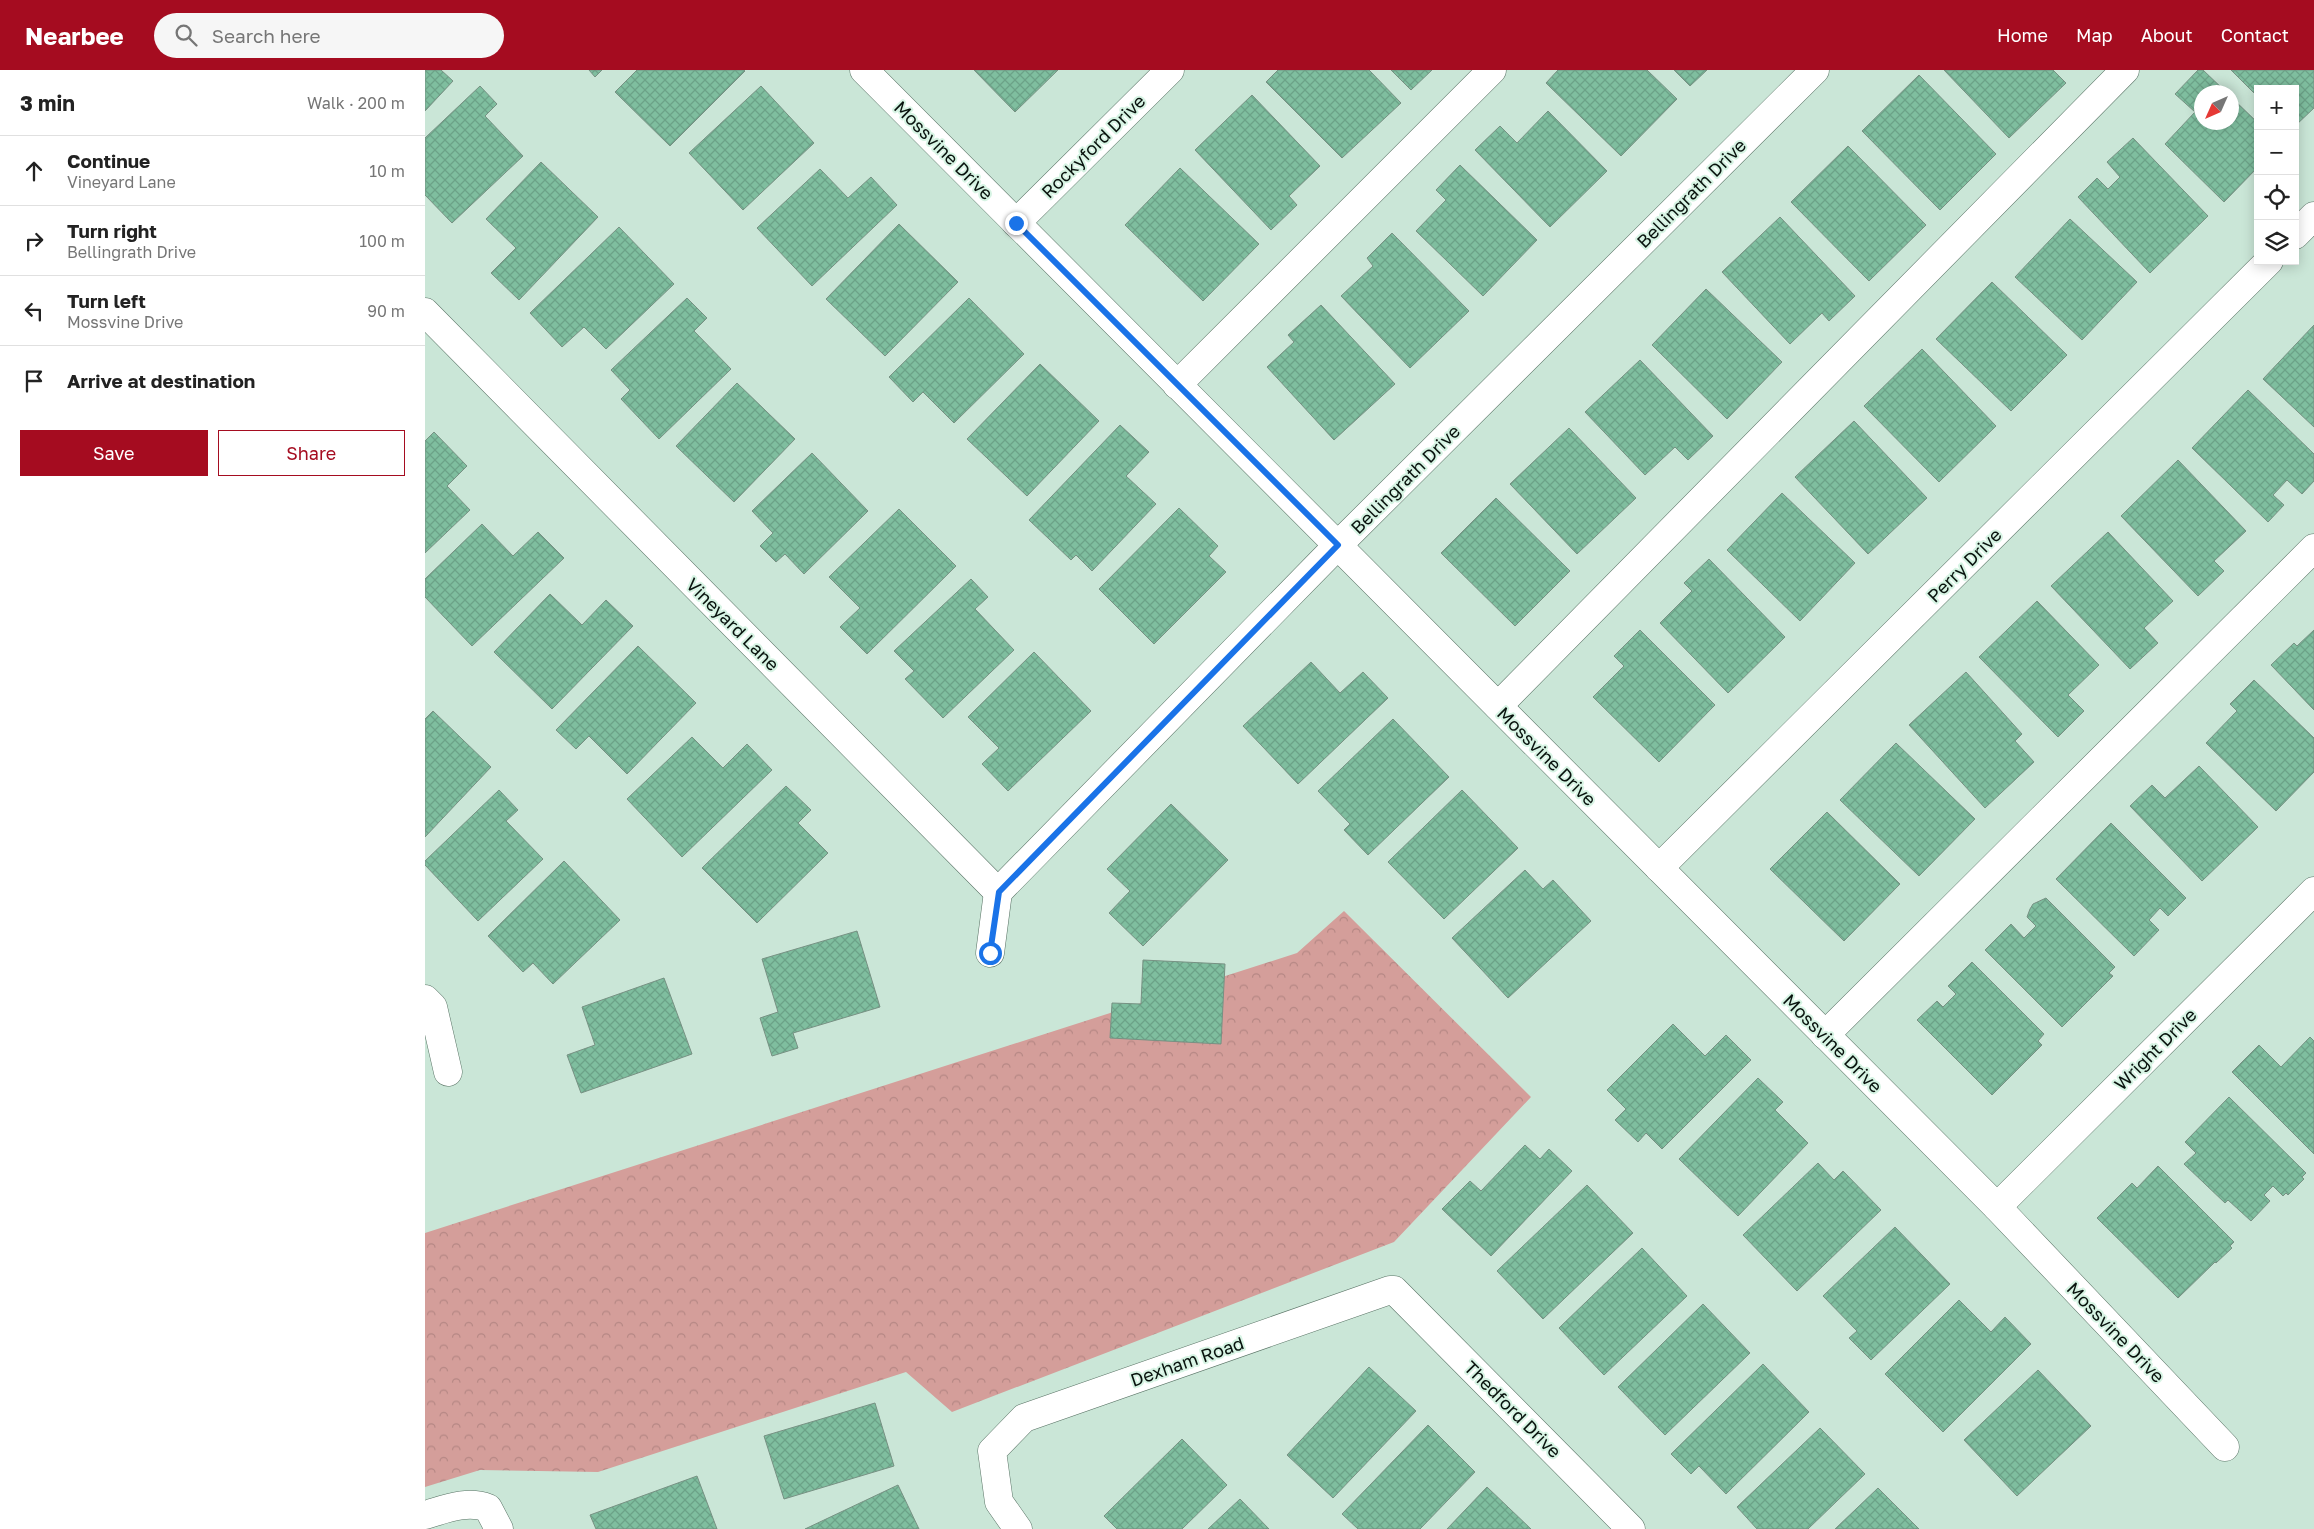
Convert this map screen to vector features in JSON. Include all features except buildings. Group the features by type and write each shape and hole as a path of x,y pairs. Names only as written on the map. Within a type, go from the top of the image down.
{"street":[{"name":"Mossvine Drive","path":"864,70 1997,1207 2225,1447"},
{"name":"Rockyford Drive","path":"1016,223 1170,70"},
{"path":"1177,384 1492,70"},
{"name":"Bellingrath Drive","path":"999,892 1338,545 1815,70"},
{"path":"1498,706 2125,70"},
{"path":"2299,231 2314,216"},
{"name":"Perry Drive","path":"1659,868 2265,265"},
{"name":"Vineyard Lane","path":"425,312 999,892"},
{"path":"1825,1035 2314,548"},
{"path":"990,953 999,892"},
{"name":"Wright Drive","path":"1997,1207 2314,892"},
{"path":"425,999 433,1007 448,1072"},
{"name":"Dexham Road","path":"1019,1529 999,1502 992,1451 1024,1418 1394,1290"},
{"name":"Thedford Drive","path":"1394,1290 1631,1529"},
{"path":"425,1515 461,1505 477,1504 493,1518"}],"green space":[{"path":"1344,911 1531,1097 1394,1242 952,1412 906,1372 598,1472 480,1470 425,1487 425,1233 1297,953"}],"route":[{"path":"990,953 999,892 1338,545 1016,223"}]}
